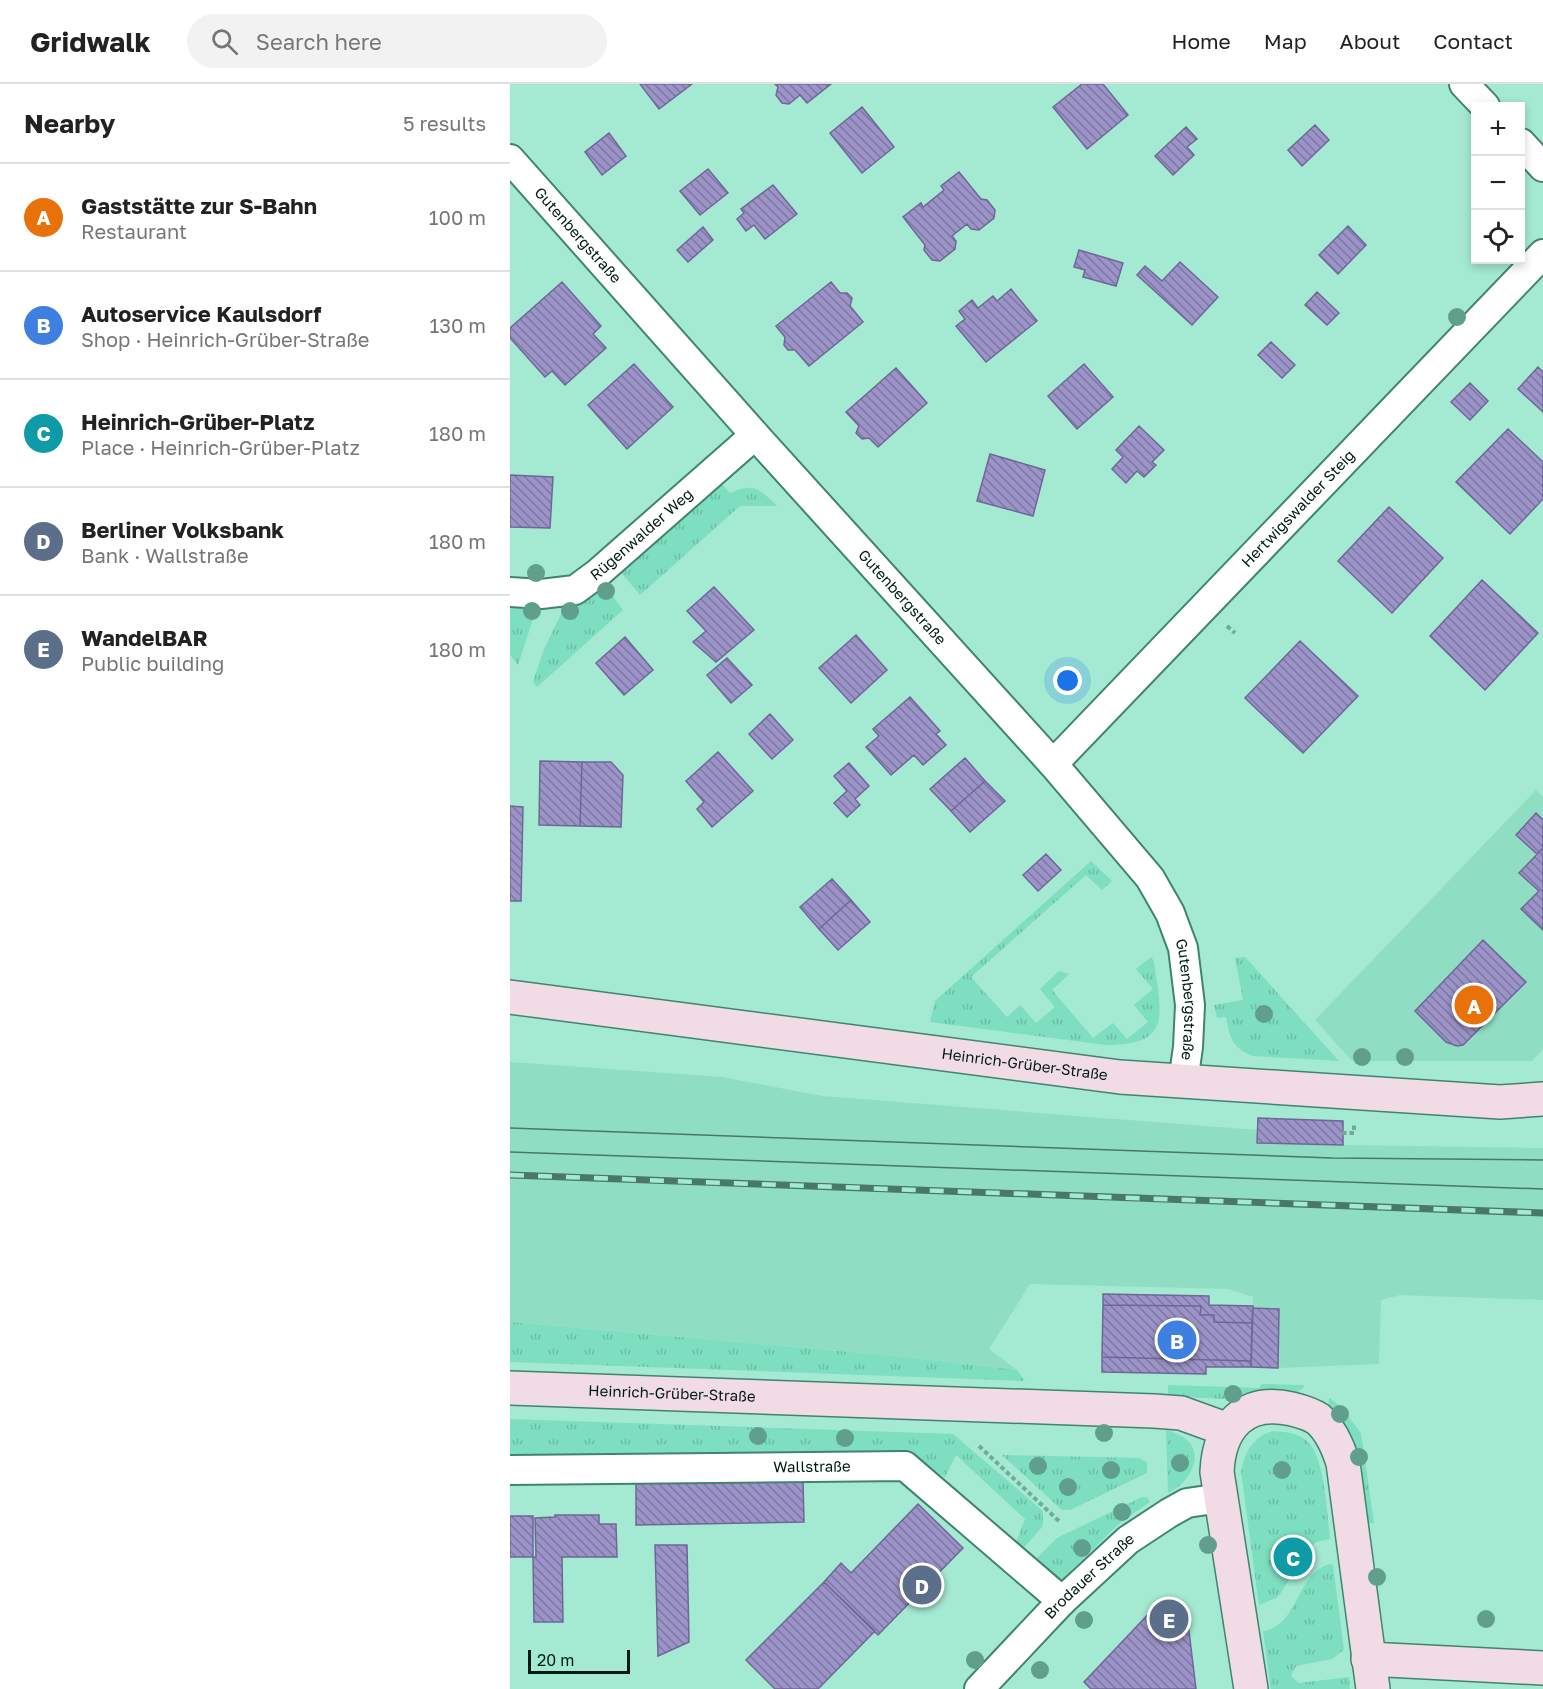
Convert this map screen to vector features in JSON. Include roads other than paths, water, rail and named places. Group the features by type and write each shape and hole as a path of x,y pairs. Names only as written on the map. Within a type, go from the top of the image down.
{"street":[{"path":"1464,84 1481,102"},
{"path":"1525,147 1543,167"},
{"name":"Gutenbergstraße","path":"510,159 755,435 1053,764 1150,878 1170,913 1184,948 1190,1005 1188,1047 1183,1082"},
{"name":"Hertwigswalder Steig","path":"1053,764 1543,254"},
{"name":"Rügenwalder Weg","path":"510,592 541,594 575,590 598,573 755,435"},
{"name":"Heinrich-Grüber-Straße","path":"510,997 1120,1077 1500,1102 1543,1099"},
{"name":"Heinrich-Grüber-Straße","path":"510,1388 1155,1411 1181,1413 1228,1430"},
{"path":"1251,1689 1217,1472 1218,1451 1228,1430 1238,1418 1264,1407 1282,1407 1302,1411 1318,1419 1336,1442 1343,1463 1370,1674 1543,1668"},
{"name":"Wallstraße","path":"510,1470 904,1466 1062,1601"},
{"name":"Brodauer Straße","path":"979,1689 1062,1601 1128,1540 1169,1512 1187,1503 1221,1498"}],"tram line":[{"path":"510,1128 1332,1158 1543,1160"},
{"path":"510,1152 1543,1189"}],"railway":[{"path":"510,1175 1543,1213"}],"place":[{"name":"Gaststätte zur S-Bahn","path":"1474,1005"},
{"name":"Autoservice Kaulsdorf","path":"1177,1340"},
{"name":"Heinrich-Grüber-Platz","path":"1293,1557"},
{"name":"Berliner Volksbank","path":"922,1585"},
{"name":"WandelBAR","path":"1169,1619"}]}
